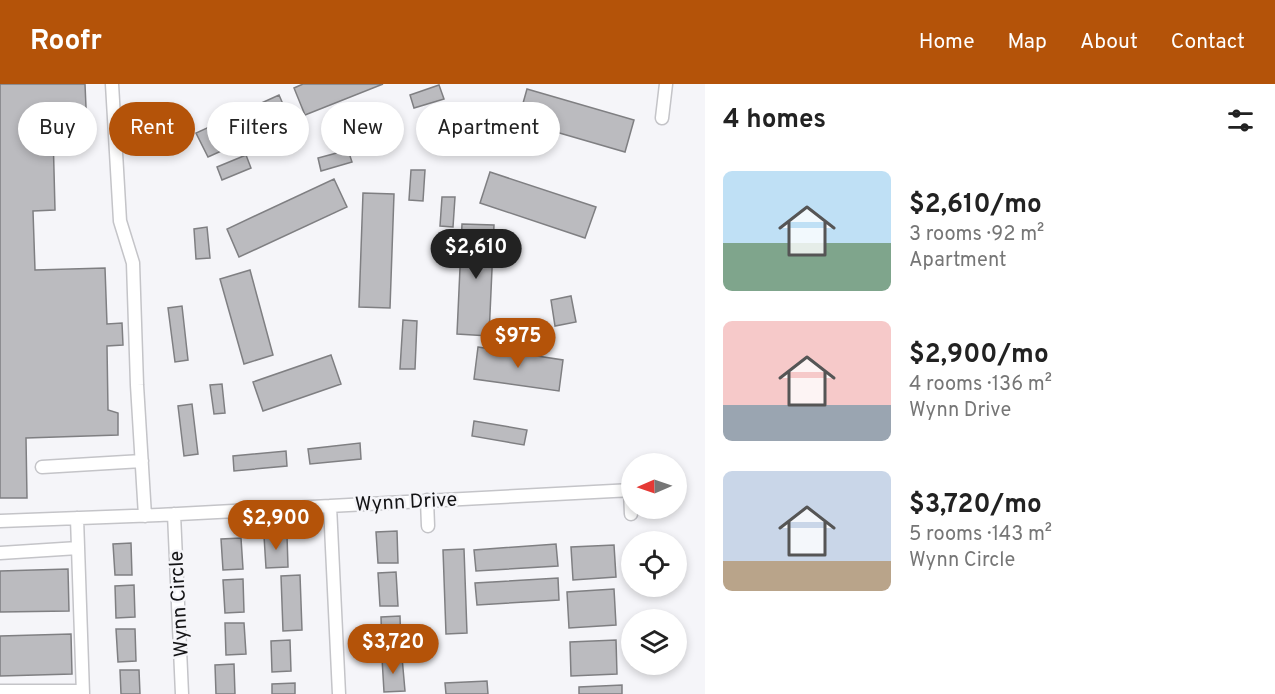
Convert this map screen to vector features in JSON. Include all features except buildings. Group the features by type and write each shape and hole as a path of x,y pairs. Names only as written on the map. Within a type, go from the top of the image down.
{"street":[{"path":"112,84 120,221 133,263 145,516"},
{"path":"662,118 666,84"},
{"path":"42,467 142,461"},
{"name":"Wynn Drive","path":"0,521 145,516 621,490"},
{"path":"427,500 428,526"},
{"path":"330,506 339,694"},
{"name":"Wynn Circle","path":"174,514 182,694"},
{"path":"0,691 83,692 77,519"},
{"path":"0,553 78,548"}]}
